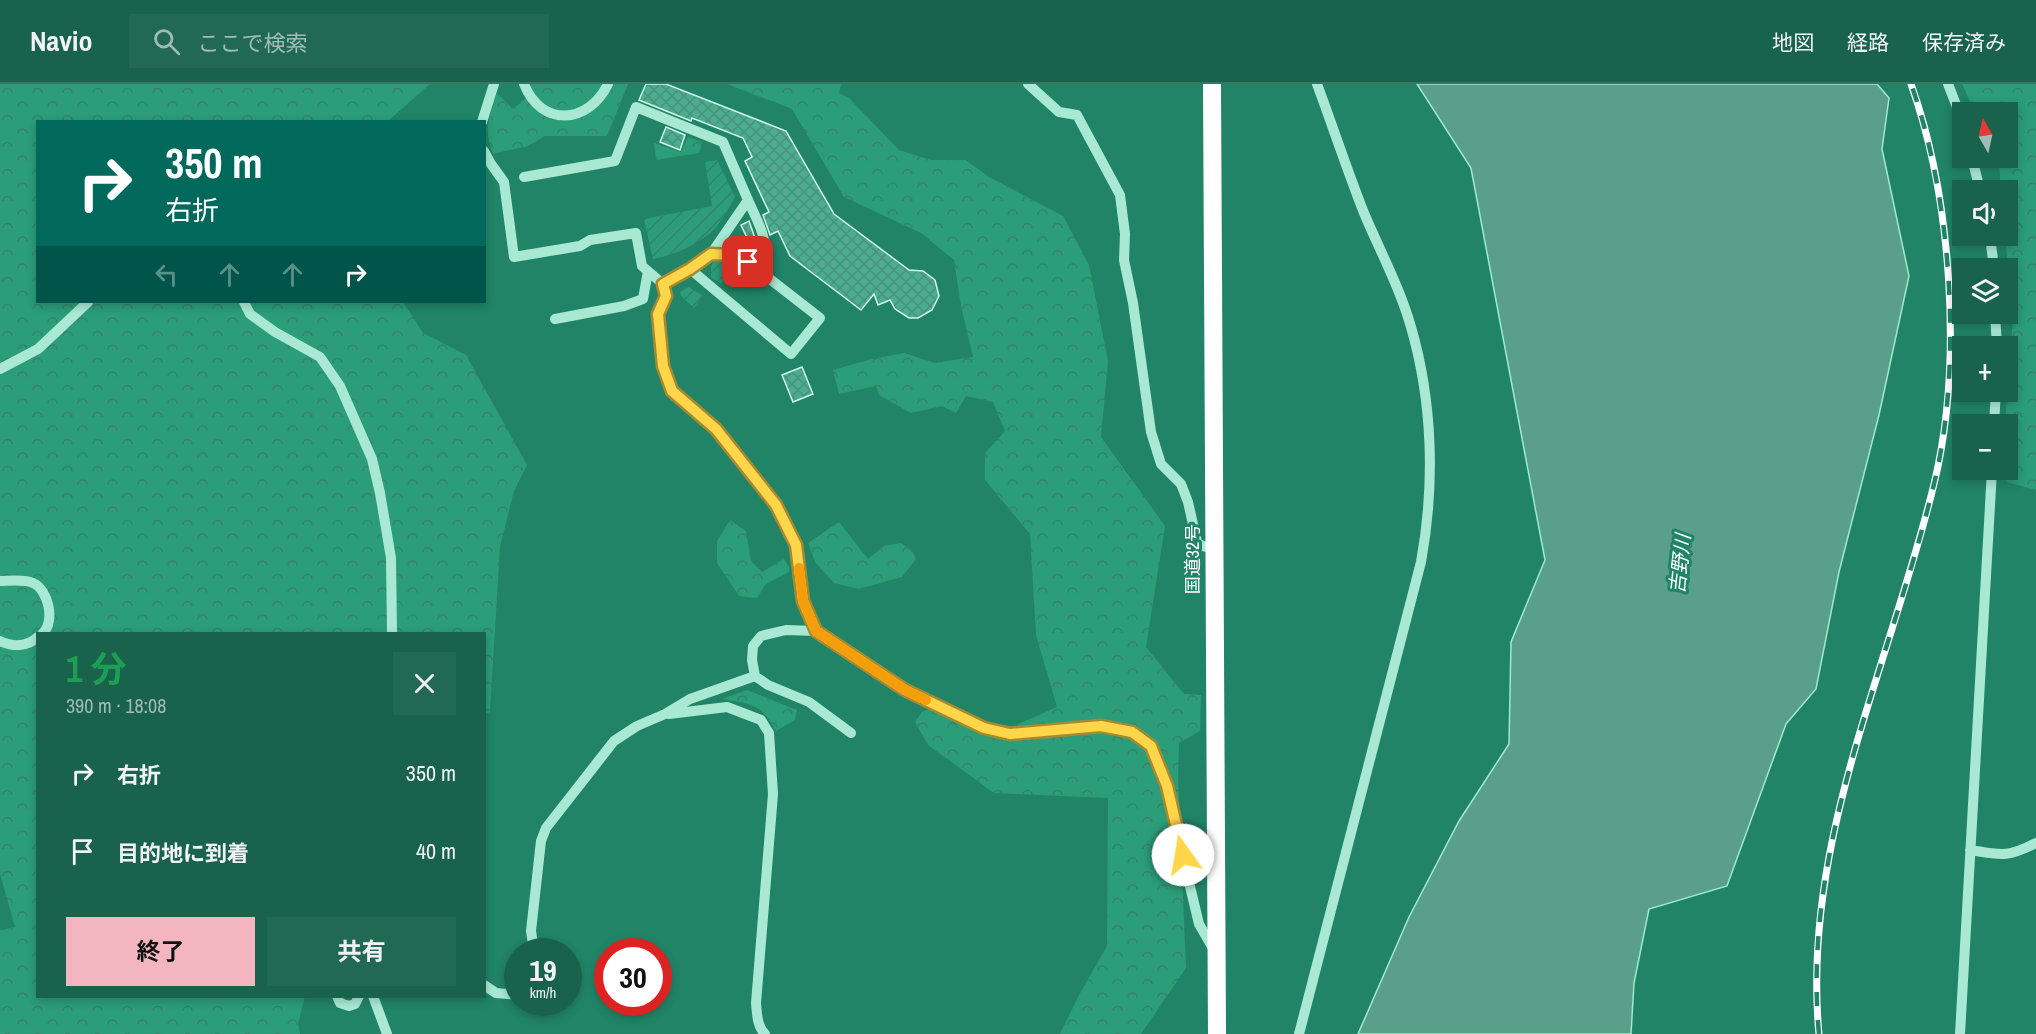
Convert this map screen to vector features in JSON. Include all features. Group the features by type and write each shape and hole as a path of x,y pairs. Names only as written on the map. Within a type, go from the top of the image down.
{"highway":[{"name":"国道32号","path":"1212,84 1217,1034"}],"street":[{"path":"483,120 494,84"},
{"path":"524,84 530,99 545,110 559,116 572,116 587,110 608,84"},
{"path":"1028,84 1059,112 1077,115 1120,195 1125,234 1124,260 1133,303 1151,432 1161,464 1181,484 1188,502 1197,542 1202,546 1214,548"},
{"path":"1299,1034 1421,562 1428,526 1430,499 1429,417 1411,326 1364,212 1317,84"},
{"path":"1947,84 1954,102"},
{"path":"524,177 615,161 636,107 723,142 765,240 763,260 757,269"},
{"path":"486,155 504,182 514,257 580,246 590,240 636,232 642,266 663,284 666,296 658,314 663,366 672,391 716,429 776,505 796,545 803,601 816,631"},
{"path":"663,284 711,254 748,200"},
{"path":"690,269 791,354 820,318 748,262 730,255 711,254"},
{"path":"555,319 624,306 644,299 648,271"},
{"path":"0,369 38,349 87,303"},
{"path":"244,303 249,314 274,332 320,357 340,386 372,459 380,493 391,558 392,632"},
{"path":"1960,1034 1991,480"},
{"path":"0,581 33,583 42,591 50,616 44,632"},
{"path":"851,733 809,702 768,685 755,676 752,660 753,646 761,636 786,630 816,631 905,690 984,728 1010,734 1101,726 1132,732 1151,746 1167,786 1199,924 1216,954"},
{"path":"0,641 22,645 36,639"},
{"path":"532,938 542,841 546,828 614,741 637,726 665,714 690,699 755,676"},
{"path":"665,714 727,707 761,720 769,733 773,794 756,1003 761,1030 765,1034"},
{"path":"1970,850 2003,855 2036,843"},
{"path":"486,986 496,993 504,994"},
{"path":"338,998 340,1003 349,1006 355,1004 357,998"},
{"path":"374,998 387,1034"}],"green space":[{"path":"0,84 430,84 389,120 36,120 36,303 404,303 423,333 466,355 527,465 514,491 500,547 490,712 486,714 486,632 36,632 36,998 304,998 298,1024 300,1034 0,1034 0,930 15,927 0,874"},
{"path":"531,84 628,84 607,136 545,136 528,146 493,154 488,130 497,93 513,109 525,99"},
{"path":"727,84 841,84 839,93 849,98 899,150 931,160 966,160 989,177 1063,216 1089,265 1108,361 1101,437 1165,526 1146,647 1184,694 1201,695 1200,731 1179,743 1178,779 1186,968 1141,1034 1060,1034 1107,946 1108,798 994,793 928,745 915,722 922,712 935,707 954,722 1014,726 1057,707 1036,635 1030,534 985,480 985,453 1005,431 993,402 966,396 956,413 942,406 911,413 879,395 876,386 839,394 833,370 904,353 935,363 973,357 961,306 954,260 921,233 844,197 792,109"},
{"path":"1962,84 2036,84 2036,490 2002,481 2018,480 2018,414 2006,414 2007,402 2018,402 2018,336 2012,336 2013,324 2018,324 2018,258 2007,258 2006,246 2018,246 2018,180 2000,180 1999,168 2018,168 2018,102 1970,102"},
{"path":"688,137 702,142 699,153 656,160 654,143 681,152"},
{"path":"717,160 735,197 722,220 696,243 679,252 653,259 644,219 712,206 705,162"},
{"path":"726,259 736,265 721,284 711,277 711,267 713,262"},
{"path":"689,287 703,296 694,308 680,292"},
{"path":"730,520 746,531 751,561 762,572 784,559 789,567 789,572 766,584 757,598 739,596 717,563 717,541"},
{"path":"839,522 868,559 884,546 901,543 912,551 916,559 902,577 859,589 834,583 815,562 808,543"},
{"path":"747,690 797,710 795,720 776,731 765,715 755,706 722,699"}],"water":[{"name":"吉野川","path":"1417,84 1877,84 1889,98 1882,149 1909,276 1879,415 1839,572 1816,689 1786,724 1727,886 1649,909 1634,983 1631,1034 1358,1034 1409,917 1459,821 1509,744 1511,642 1545,560 1471,168"}],"building":[{"path":"646,84 666,84 786,131 834,214 909,270 923,271 935,280 939,296 932,310 918,318 909,318 895,309 890,300 878,305 874,294 861,310 790,256 778,231 770,235 763,215 769,212 745,161 752,157 743,138 692,118 691,121 639,100"},
{"path":"666,127 685,135 680,150 660,142"},
{"path":"749,221 756,241 750,244 741,225"},
{"path":"802,367 813,394 793,402 782,375"}],"railway":[{"path":"1819,1034 1817,963 1823,893 1836,824 1853,755 1916,552 1934,484 1943,437 1948,387 1949,282 1944,230 1925,129 1911,84"}],"slow traffic":[{"path":"799,568 803,601 816,631 905,690 926,700"}],"route":[{"path":"748,262 730,255 711,254 663,284 666,296 658,314 663,366 672,391 716,429 776,505 796,545 803,601 816,631 905,690 984,728 1010,734 1101,726 1132,732 1151,746 1167,786 1183,855"}]}
